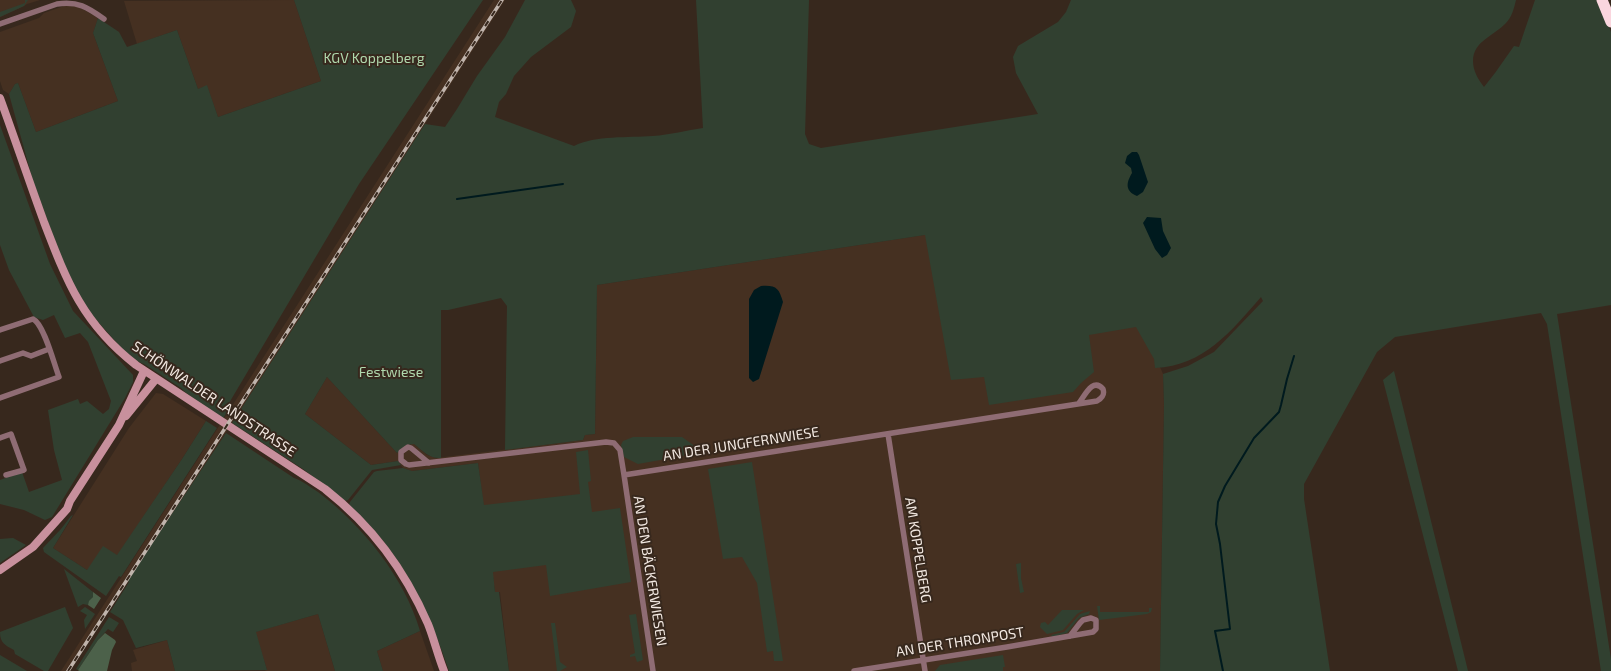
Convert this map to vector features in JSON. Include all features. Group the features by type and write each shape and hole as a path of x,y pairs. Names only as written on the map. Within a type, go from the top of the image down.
{"highway":[{"path":"1602,0 1611,22"}],"main road":[{"name":"SCHÖNWALDER LANDSTRASSE","path":"0,98 60,264 73,293 82,308 101,332 120,351 144,371 325,489 360,519 385,548 410,587 428,625 444,671"},
{"path":"119,425 144,371"},
{"path":"0,570 33,547 67,509 119,425 156,379"}],"street":[{"path":"0,24 57,4 66,3 86,7 104,19"},
{"path":"0,330 33,319 36,320 42,328 59,377 0,398"},
{"path":"0,361 23,353 31,356 49,349"},
{"name":"AN DER JUNGFERNWIESE","path":"624,475 1079,403"},
{"path":"0,438 11,434 24,470 6,475"},
{"name":"AM KOPPELBERG","path":"888,434 925,671"},
{"path":"429,463 412,448 408,448 402,452 401,460 406,464 429,463 610,442 614,443 620,450 624,475"},
{"name":"AN DEN BÄCKERWIESEN","path":"624,475 653,671"},
{"name":"AN DER THRONPOST","path":"854,671 1009,647 1093,632 1096,630 1096,620 1091,618 1083,620 1070,636"}],"shaded area":[{"path":"0,0 40,0 27,4 0,17"},
{"path":"294,0 321,81 218,117 207,86 198,89 177,30 137,44 124,1"},
{"path":"494,0 505,0 236,417 69,671 61,671"},
{"path":"64,6 76,6 98,18 93,33 118,101 36,132 18,83 15,84 9,94 3,90 0,81 0,32 39,18 44,13"},
{"path":"1075,212 1163,374 1164,404 1160,671 509,671 500,592 495,592 478,463 412,471 403,468 398,461 371,465 305,414 327,377 397,453 401,448 410,444 414,444 427,455 436,458 583,440 585,435 595,434 597,285"},
{"path":"156,393 163,394 206,421 117,556 87,570 53,548 129,428"},
{"path":"318,614 335,671 264,671 267,670 255,632"},
{"path":"420,631 434,671 383,671 377,651"},
{"path":"167,640 175,671 132,671 131,663 137,661 133,650"}],"green space":[{"path":"25,0 28,0 24,6 0,17 0,12 25,3"},
{"name":"KGV Koppelberg","path":"294,0 483,0 359,184 229,403 229,410 223,418 221,418 181,388 137,361 124,351 92,315 77,292 64,265 33,181 9,94 15,84 18,83 36,132 118,101 93,33 98,18 119,32 127,47 177,30 198,89 207,85 218,117 321,81"},
{"name":"Festwiese","path":"525,0 571,0 576,11 571,27 531,57 514,76 506,94 499,102 495,117 574,146 592,140 643,137 703,128 696,0 809,0 805,134 809,144 821,148 1038,114 1016,73 1013,57 1018,46 1058,22 1066,12 1071,0 1516,0 1508,21 1476,48 1473,65 1478,78 1484,87 1514,46 1519,47 1535,0 1599,0 1611,32 1611,305 1557,314 1611,659 1611,671 1601,671 1547,324 1541,313 1395,337 1377,352 1304,484 1304,499 1330,671 1160,671 1164,404 1163,374 1188,366 1214,352 1263,301 1261,297 1227,334 1202,354 1188,361 1172,366 1155,368 1154,359 1136,327 1089,335 1094,372 1073,392 989,405 984,377 951,380 925,235 597,285 595,434 585,435 583,440 505,450 507,306 501,298 448,310 441,310 441,458 430,456 414,444 406,445 397,453 327,377 305,414 371,465 398,461 401,465 372,470 348,500 345,501 303,469 232,423 425,124 445,127 477,76 505,37"},
{"path":"0,125 50,264 73,311 133,375 133,382 125,398 52,517 45,520 24,510 0,504 0,480 22,472 29,492 62,480 54,450 48,410 78,399 80,404 87,401 103,414 109,409 111,401 88,342 80,333 65,338 54,315 43,320 34,317 9,270 0,245"},
{"path":"1394,371 1468,671 1458,671 1383,380"},
{"path":"206,421 217,428 121,577 119,576 106,596 44,552 43,548 73,515 53,548 87,570 103,546 117,555"},
{"path":"226,433 318,492 334,505 366,537 393,572 413,611 420,631 377,651 383,671 335,671 318,614 256,632 267,670 175,671 167,640 136,648 123,620 110,612 129,582 127,581"},
{"path":"633,437 682,437 699,449 699,453 638,464 624,457 621,445 623,441"},
{"path":"588,450 591,481 588,482 592,512 620,508 631,582 550,596 546,565 493,572 495,592 499,592 509,671 449,671 438,639 409,578 381,538 349,505 350,502 374,472 377,471 403,468 412,471 478,463 484,505 580,494 576,452"},
{"path":"752,462 783,661 774,661 773,651 767,652 757,583 742,557 723,559 708,469"},
{"path":"13,538 26,545 0,563 0,539"},
{"path":"1021,563 1021,578 1024,592 1020,593 1016,564"},
{"path":"64,569 93,592 93,597 88,605 83,604 78,607"},
{"path":"93,592 101,598 94,609 88,605 89,601 93,597"},
{"path":"1097,606 1100,606 1100,612 1149,612 1149,608 1152,608 1151,612 1147,614 1099,620"},
{"path":"65,607 73,628 48,671 44,671 15,654 14,650 2,641 0,632"},
{"path":"85,607 95,614 85,629 84,620 87,615 80,611"},
{"path":"1062,610 1084,610 1077,614 1063,630 1047,634 1040,627 1041,623 1045,622 1048,625"},
{"path":"1090,611 1089,614 1079,618 1067,633 1053,637 1051,635 1064,632 1080,614"},
{"path":"636,614 643,660 637,662 635,656 630,657 630,655 635,653 629,615"},
{"path":"109,617 119,623 113,632 108,629 98,640 78,670 76,669"},
{"path":"551,623 555,623 560,662 567,667 560,671 557,671"},
{"path":"105,633 116,642 112,650 107,671 79,671 78,670 98,640"},
{"path":"0,655 27,671 0,671"},
{"path":"1003,655 1005,667 1003,667 1003,671 935,671 940,665"}],"water":[{"path":"1132,152 1137,152 1139,155 1148,182 1143,192 1137,196 1130,192 1128,183 1132,173 1131,168 1125,163 1127,156"},
{"path":"1147,217 1161,218 1163,231 1171,248 1167,255 1162,258 1155,249 1143,223"},
{"path":"761,286 776,288 780,293 783,302 759,379 753,382 749,378 749,299 754,290"}],"waterway":[{"path":"457,199 563,184"},
{"path":"1223,671 1215,631 1230,629 1220,544 1216,524 1218,502 1225,486 1254,438 1279,412 1294,356"}],"railway":[{"path":"68,671 502,0"}]}
